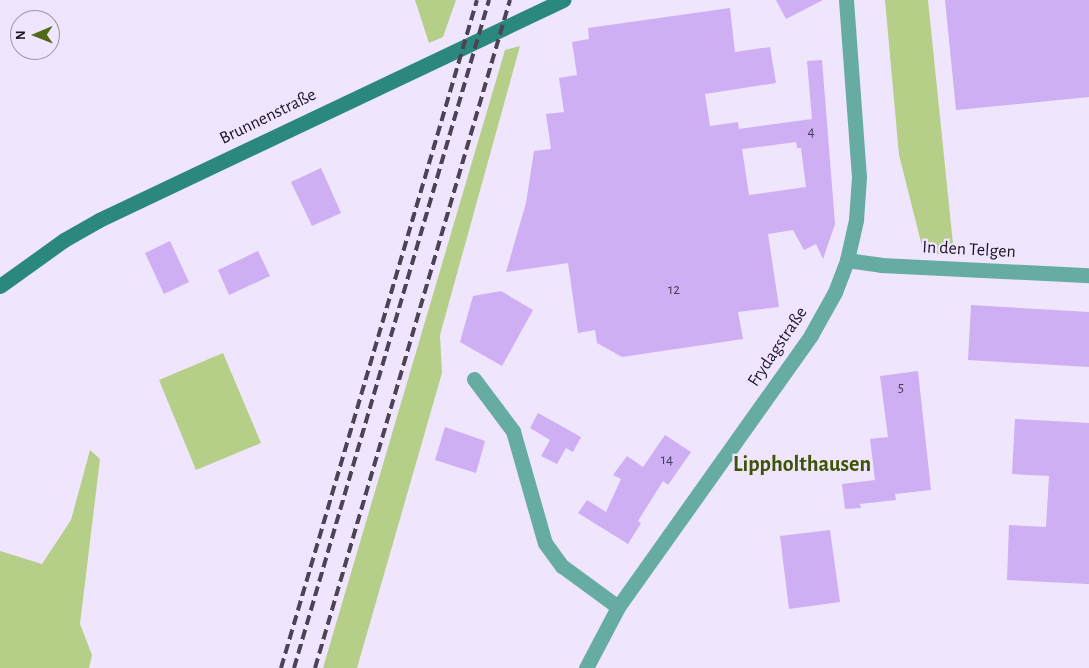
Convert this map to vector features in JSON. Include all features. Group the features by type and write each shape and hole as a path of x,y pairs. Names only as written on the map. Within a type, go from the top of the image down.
{"street":[{"name":"Brunnenstraße","path":"0,286 64,240 99,220 563,0"},
{"name":"Frydagstraße","path":"586,668 618,607 811,335 835,292 847,260 856,220 859,177 846,0"},
{"name":"In den Telgen","path":"847,260 881,265 1089,275"},
{"path":"474,379 513,431 545,543 562,566 618,607"}],"green space":[{"path":"415,0 456,0 443,37 429,43"},
{"path":"885,0 928,0 954,254 924,254 899,155"},
{"path":"520,46 440,335 442,373 357,668 323,668 505,50"},
{"path":"223,353 261,443 196,470 159,380"},
{"path":"90,450 100,459 80,624 92,655 89,668 0,668 0,551 42,564 71,520"}],"building":[{"path":"776,0 823,0 786,19"},
{"path":"945,0 1089,0 1089,97 956,110"},
{"path":"730,8 735,52 770,47 776,83 705,94 710,126 738,122 739,129 812,119 807,61 822,60 835,224 823,259 816,244 804,250 793,230 768,234 779,307 738,312 743,339 622,357 597,343 595,330 578,333 568,263 506,272 526,203 534,151 551,149 546,114 564,112 559,78 577,75 572,42 589,39 588,28","holes":["796,142 797,148 801,148 806,187 749,195 742,149"]},
{"path":"321,168 341,213 312,226 291,182"},
{"path":"170,241 189,282 164,294 145,253"},
{"path":"258,251 270,276 229,295 218,270"},
{"path":"501,291 533,310 502,366 460,342 473,296"},
{"path":"971,305 1089,312 1089,367 968,360"},
{"path":"918,371 931,490 895,494 896,500 860,504 861,508 845,509 842,484 875,480 870,439 888,437 880,376"},
{"path":"538,413 581,437 573,452 566,448 557,464 541,456 550,440 530,428"},
{"path":"1015,419 1089,423 1089,584 1007,580 1009,525 1046,527 1049,476 1012,474"},
{"path":"445,427 485,441 476,473 435,460"},
{"path":"665,435 691,452 668,485 663,481 638,521 641,523 628,544 578,513 587,500 606,512 621,479 613,475 627,456 643,467"},
{"path":"830,530 840,602 789,609 780,536"}],"railway":[{"path":"281,668 477,0"},
{"path":"294,668 489,0"},
{"path":"315,668 510,0"}],"district":[{"name":"Lippholthausen","path":"802,465"}]}
